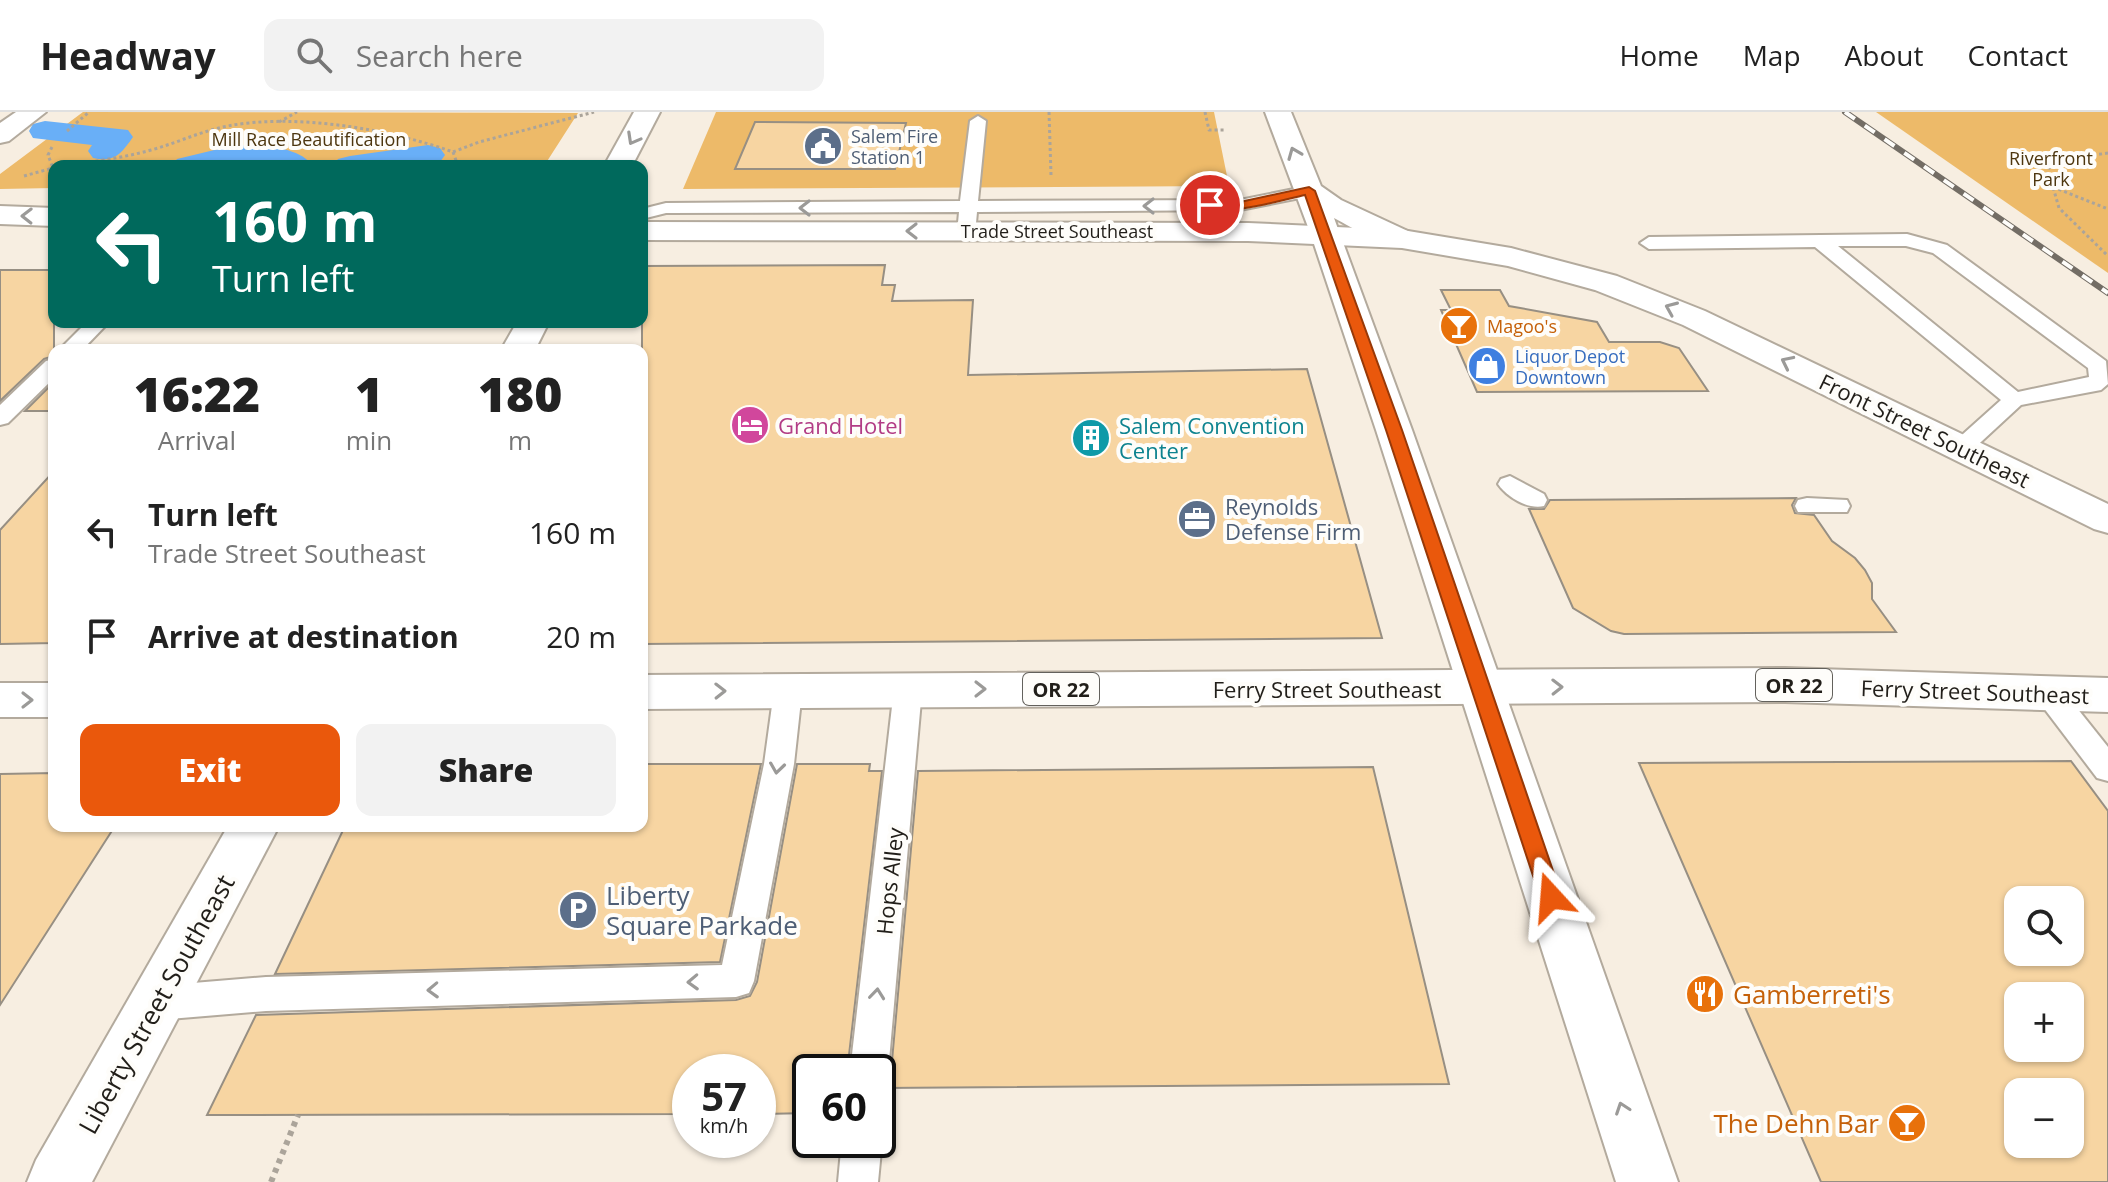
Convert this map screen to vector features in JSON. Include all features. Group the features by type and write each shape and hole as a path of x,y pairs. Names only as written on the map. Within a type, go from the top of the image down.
{"main road":[{"path":"0,135 33,112"},
{"path":"621,160 647,112"},
{"path":"1279,114 1326,235 1647,1182"},
{"path":"1309,191 1331,206 1402,239"},
{"path":"0,215 48,217"},
{"name":"Trade Street Southeast","path":"648,231 967,219 1402,239 1511,257 1606,283 1742,340"},
{"name":"Front Street Southeast","path":"1742,340 2108,520"},
{"name":"Ferry Street Southeast","path":"648,692 1785,685 2108,695"},
{"path":"0,700 48,700"},
{"name":"Liberty Street Southeast","path":"58,1182 251,832"}],"lane":[{"path":"967,219 978,121"},
{"name":"Trade Street Southeast","path":"648,212 666,208 967,219 1240,205 1309,191"},
{"path":"1649,243 1907,240 1940,249 2098,366 2100,379 2093,385 2014,400 1961,448"},
{"path":"1820,241 2014,400"},
{"path":"76,344 93,328"},
{"path":"0,418 48,372"},
{"path":"1510,484 1535,500"},
{"path":"1807,506 1838,506"},
{"name":"Hops Alley","path":"871,1054 908,689"},
{"path":"157,1003 266,994 736,981 779,764 788,691"},
{"path":"2047,691 2108,769"},
{"path":"858,1182 860,1158"}],"path":[{"path":"73,126 89,112"},
{"path":"278,123 297,112"},
{"path":"100,160 146,152 233,124 278,123 390,136 434,144 453,152 479,142 594,112"},
{"path":"1049,112 1051,175"},
{"path":"1205,112 1209,130 1225,130"},
{"path":"50,160 48,155 57,142"},
{"path":"453,152 454,160"},
{"path":"2108,153 2067,159 2049,168 2046,177 2053,187 2059,208 2108,256"},
{"path":"2053,187 2108,209"},
{"path":"271,1182 298,1115"}],"green space":[{"name":"Mill Race Beautification","path":"83,112 578,113 548,160 48,160 48,188 0,189 0,174"},
{"path":"716,112 1214,112 1227,176 1225,186 683,189","holes":["755,122 906,123 895,169 735,169"]},
{"name":"Riverfront Park","path":"1876,112 2108,112 2108,273"}],"building":[{"name":"Salem Fire Station 1","path":"755,122 906,123 895,169 735,169"},
{"name":"Salem Convention Center","path":"885,265 882,285 895,285 892,301 973,300 968,375 1307,369 1382,638 648,644 648,344 642,344 642,328 648,328 648,266"},
{"path":"0,270 48,270 48,328 54,328 54,344 48,344 48,358 0,401"},
{"path":"1441,290 1500,290 1509,306 1597,322 1609,342 1660,342 1679,348 1708,391 1477,392 1441,310 1451,310"},
{"path":"48,388 48,411 25,411"},
{"path":"48,478 48,643 0,644 0,530"},
{"path":"1796,498 1792,505 1795,513 1814,515 1832,541 1855,558 1865,570 1872,583 1872,599 1896,632 1624,634 1611,631 1573,608 1529,509 1544,509 1550,500"},
{"path":"2071,761 2108,811 2108,1182 1821,1182 1639,763"},
{"path":"648,764 761,764 720,962 275,974 342,832 648,832"},
{"path":"797,764 870,764 869,771 882,771 849,1054 792,1054 792,1113 776,1114 776,1054 672,1054 672,1114 207,1115 256,1015 736,1000 750,996 757,982"},
{"path":"1373,767 1449,1084 896,1088 896,1054 893,1054 918,771"},
{"path":"48,773 48,832 111,832 0,1005 0,774"}],"waterway":[{"path":"45,131 116,137 105,151"},
{"path":"393,160 428,155"},
{"path":"214,160 243,156 277,160"}],"railway":[{"path":"1845,112 2108,293"}],"place":[{"name":"Salem Fire Station 1","path":"823,146"},
{"name":"Magoo's","path":"1459,326"},
{"name":"Liquor Depot Downtown","path":"1487,366"},
{"name":"Grand Hotel","path":"750,425"},
{"name":"Salem Convention Center","path":"1091,438"},
{"name":"Reynolds Defense Firm","path":"1197,519"},
{"name":"Liberty Square Parkade","path":"578,910"},
{"name":"Gamberreti's","path":"1705,994"},
{"name":"The Dehn Bar","path":"1907,1123"}],"route":[{"path":"1210,205 1240,205 1309,191 1394,430 1551,897"}]}
